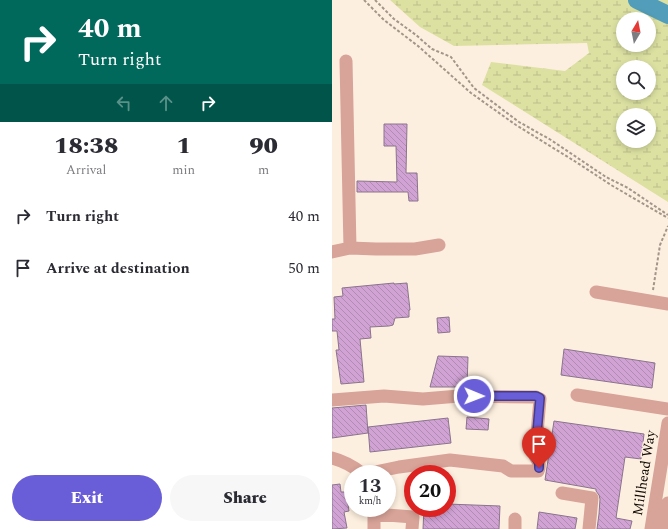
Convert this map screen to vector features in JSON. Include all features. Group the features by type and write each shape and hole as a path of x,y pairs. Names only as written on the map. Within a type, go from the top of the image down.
{"street":[{"path":"346,61 350,248"},
{"path":"332,252 350,248 415,249 439,245"},
{"path":"596,292 663,303"},
{"path":"577,395 668,409"},
{"path":"332,400 384,396 423,399 459,396 536,396 540,398 535,456 539,463 538,471 511,471 503,466 450,460 396,468"},
{"name":"Millhead Way","path":"651,529 668,422"},
{"path":"332,458 341,460 350,465"},
{"path":"562,493 592,498 589,529"},
{"path":"663,529 668,503"},
{"path":"396,514 413,517 412,529"},
{"path":"374,517 374,529"}],"path":[{"path":"364,0 384,20 418,46 471,93 516,125 611,185 668,216"},
{"path":"375,0 394,19 416,34 432,49 451,57 474,88 519,122 551,140 606,177 628,188 668,216"},
{"path":"663,303 652,294 660,245 668,226"}],"green space":[{"path":"390,0 668,0 668,202 482,85 491,62 565,71 589,53 587,43 454,46 420,27"}],"building":[{"path":"384,124 407,124 406,173 417,173 418,201 409,201 408,192 357,192 357,181 397,182 396,146 384,146"},
{"path":"407,283 410,310 409,317 395,318 393,325 370,327 371,338 360,339 364,382 341,384 336,350 339,350 337,331 332,331 332,319 335,319 334,297 343,296 342,288"},
{"path":"449,317 450,332 438,333 437,318"},
{"path":"564,349 655,363 652,388 561,375"},
{"path":"438,356 468,357 467,387 430,387"},
{"path":"366,405 368,433 332,438 332,408"},
{"path":"467,417 489,419 488,430 466,429"},
{"path":"448,418 451,443 370,452 368,427"},
{"path":"554,421 644,434 641,459 625,457 616,518 632,521 630,529 597,529 600,499 596,489 545,480"},
{"path":"340,484 341,492 344,492 344,517 347,528 332,529 332,485"},
{"path":"456,504 500,506 499,529 423,529 424,517 456,517"},
{"path":"539,512 577,518 575,529 537,529"}],"waterway":[{"path":"637,0 668,15"}],"route":[{"path":"474,396 536,396 540,398 535,456 539,463 539,468"}]}
